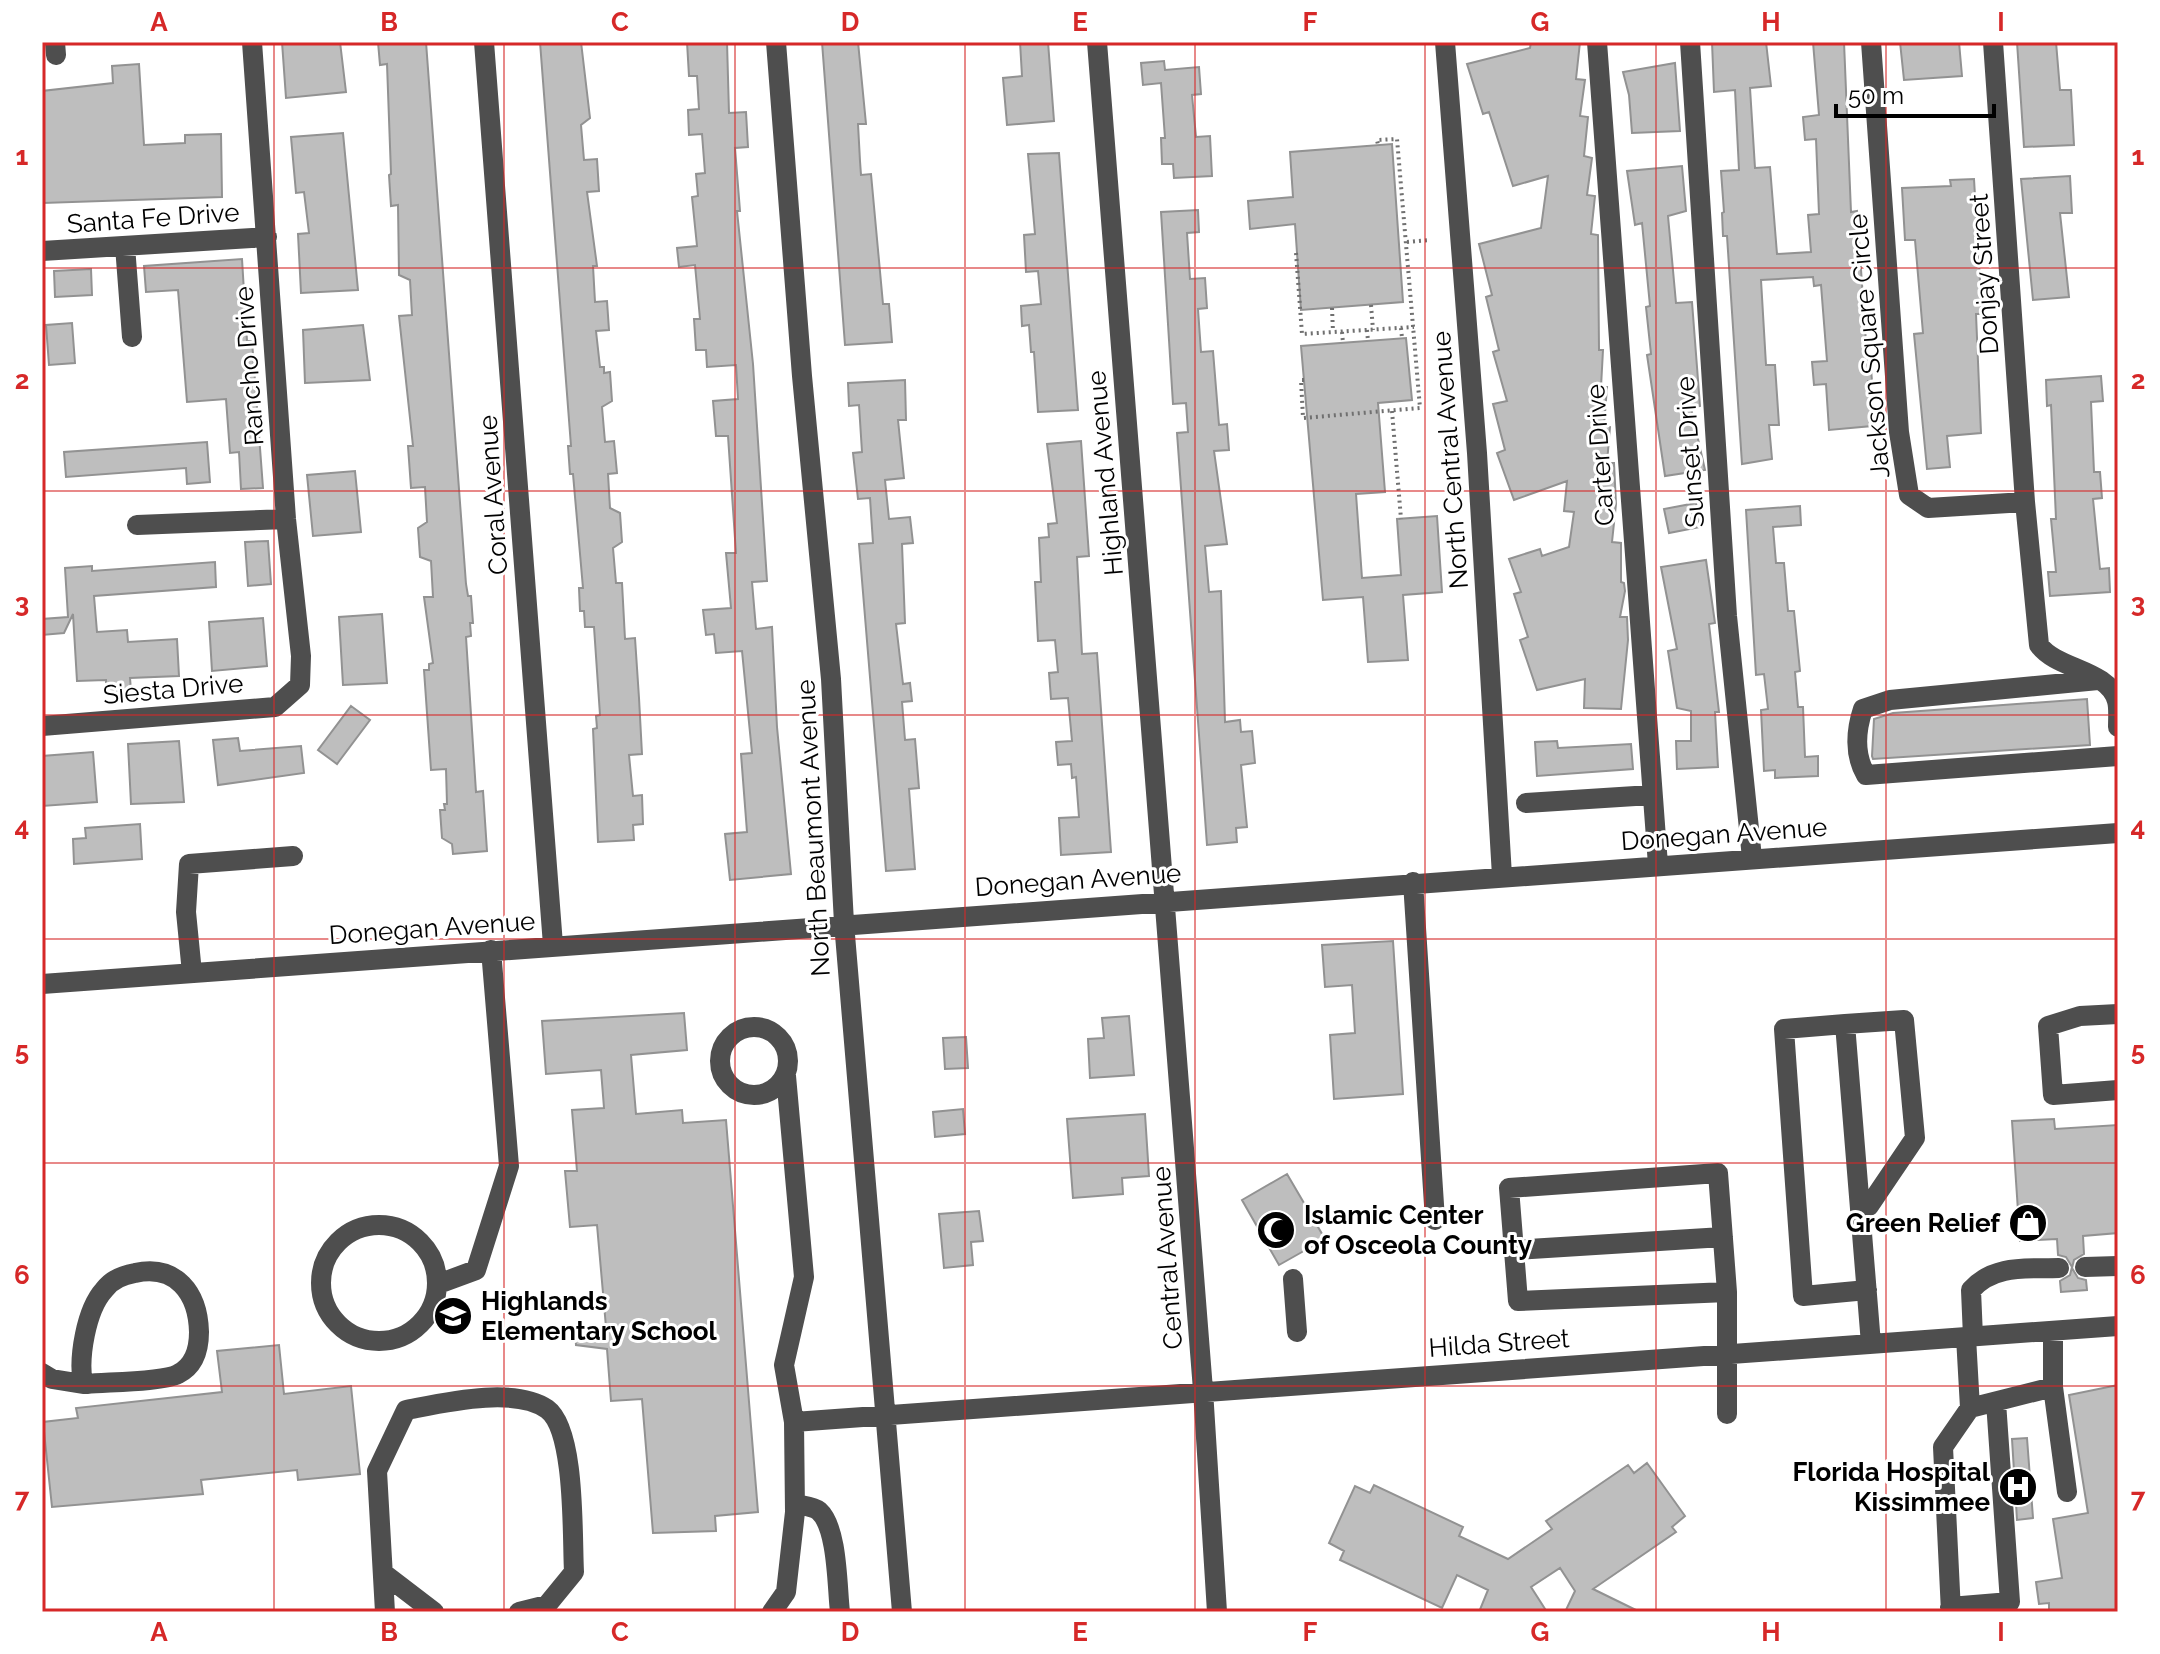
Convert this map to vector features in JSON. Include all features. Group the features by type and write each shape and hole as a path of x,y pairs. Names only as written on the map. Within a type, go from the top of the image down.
{"street":[{"name":"Rancho Drive","path":"252,42 286,519 301,656 300,685"},
{"name":"Coral Avenue","path":"484,42 553,945"},
{"name":"North Beaumont Avenue","path":"776,42 802,376 831,679 844,923 902,1612"},
{"name":"Highland Avenue","path":"1097,42 1165,900"},
{"name":"North Central Avenue","path":"1445,42 1477,453 1502,876"},
{"name":"Carter Drive","path":"1597,42 1658,865"},
{"name":"Sunset Drive","path":"1690,42 1727,616 1752,858"},
{"name":"Jackson Square Circle","path":"1871,42 1899,432 1909,495 1928,508 2025,502"},
{"name":"Donjay Street","path":"1993,42 2025,502"},
{"name":"Santa Fe Drive","path":"42,251 267,237"},
{"path":"125,246 132,337"},
{"path":"2025,502 2039,645 2048,658 2098,680 2117,699 2118,727"},
{"path":"137,525 286,519"},
{"path":"2098,680 1890,700 1863,709 1858,724 1858,762 1866,775 2118,756"},
{"name":"Siesta Drive","path":"42,726 275,707 300,685"},
{"path":"1526,803 1651,795"},
{"name":"Donegan Avenue","path":"42,984 844,923 2118,833"},
{"path":"192,973 186,912 189,864 293,856"},
{"path":"1413,882 1435,1220"},
{"name":"Central Avenue","path":"1165,900 1217,1612"},
{"path":"438,1284 476,1270 509,1166 491,950"},
{"path":"2118,1014 2080,1016 2048,1026 2053,1095 2118,1090"},
{"path":"1860,1206 1869,1206 1915,1138 1904,1020 1784,1029 1803,1296 1867,1290"},
{"path":"1845,1024 1871,1344"},
{"path":"772,1612 786,1592 795,1504 794,1422 784,1365 804,1277 786,1076"},
{"path":"1727,1292 1518,1301 1509,1188 1718,1173 1727,1292 1727,1414"},
{"path":"380,1224 399,1227 428,1249 436,1266 438,1284 434,1304 423,1321 408,1334 389,1341 369,1340 342,1327 324,1303 320,1284 323,1264 332,1247 345,1234 362,1226 380,1224"},
{"path":"1514,1250 1723,1237"},
{"path":"2085,1267 2118,1266"},
{"path":"1996,1402 2010,1602 1951,1609 1943,1447 1970,1408 1971,1290 1994,1272 2059,1268"},
{"path":"42,1373 52,1379 83,1384 177,1375 191,1365 198,1348 197,1311 188,1289 169,1273 152,1269 120,1276 103,1291 86,1335 83,1384"},
{"path":"1293,1279 1297,1332"},
{"name":"Hilda Street","path":"794,1422 2118,1326"},
{"path":"2053,1331 2053,1387 2067,1492"},
{"path":"1970,1408 2053,1387"},
{"path":"385,1612 377,1471 406,1410 453,1401 513,1398 548,1410 565,1437 574,1572 547,1605 519,1612"},
{"path":"795,1504 816,1508 823,1515 833,1545 840,1612"},
{"path":"383,1573 434,1612"}],"path":[{"path":"1304,380 1301,380 1303,418 1420,408 1397,139 1377,140 1378,145"},
{"path":"1407,242 1430,240"},
{"path":"1296,253 1302,334 1414,327"},
{"path":"1368,341 1371,305"},
{"path":"1332,308 1333,332"},
{"path":"1401,328 1402,338"},
{"path":"1342,332 1343,343"},
{"path":"1392,411 1401,519"}],"building":[{"path":"282,42 340,42 346,92 286,98"},
{"path":"378,42 426,42 466,584 468,596 471,596 473,623 470,623 471,636 466,637 476,792 483,791 487,851 453,854 452,844 442,838 440,810 445,810 444,804 447,804 446,769 431,770 424,670 429,670 429,664 433,663 424,597 433,597 431,561 420,557 418,528 427,522 425,487 411,488 408,446 413,446 399,316 412,315 410,280 399,275 398,205 391,206 389,175 387,64 380,65"},
{"path":"540,42 581,42 590,118 581,125 584,160 597,159 599,191 587,192 597,266 593,266 595,302 607,301 609,330 596,331 600,367 604,367 604,373 610,372 612,401 602,407 605,442 614,441 617,473 608,474 610,508 620,513 622,542 613,548 616,583 622,583 625,639 635,638 639,698 642,754 629,755 633,796 642,795 643,824 633,825 634,840 598,842 593,729 597,728 596,716 600,715 594,627 585,627 584,611 580,611 579,588 583,588 573,474 570,474 568,446 571,446"},
{"path":"687,42 727,42 729,113 746,112 748,147 735,148 740,211 737,211 753,364 767,581 752,582 756,629 772,627 777,727 791,874 730,880 725,834 747,832 741,754 752,753 742,651 716,653 714,634 706,635 703,610 731,608 726,553 736,553 728,436 716,436 713,401 738,399 736,365 707,367 706,350 696,350 694,319 700,319 695,265 679,267 677,248 697,246 692,197 698,196 696,174 705,173 702,134 689,135 688,110 699,109 697,76 689,76"},
{"path":"822,42 858,42 866,124 858,124 861,175 871,174 883,304 889,304 892,342 845,345"},
{"path":"1020,42 1048,42 1054,121 1007,125 1003,78 1022,76"},
{"path":"1531,42 1580,42 1576,79 1585,80 1580,116 1588,117 1584,156 1592,158 1587,195 1595,196 1591,234 1598,235 1599,350 1603,350 1601,387 1607,387 1604,426 1610,427 1607,463 1614,463 1616,504 1612,542 1621,543 1621,582 1625,591 1620,617 1627,617 1628,640 1621,709 1584,708 1585,679 1537,690 1520,640 1528,637 1514,594 1521,592 1509,559 1540,549 1542,556 1569,547 1574,512 1564,511 1567,481 1514,500 1497,453 1505,450 1493,404 1507,401 1493,352 1499,350 1486,297 1492,295 1479,244 1541,228 1548,176 1513,186 1489,112 1483,114 1467,64 1530,48"},
{"path":"1712,42 1766,42 1771,86 1750,88 1755,168 1770,167 1777,254 1811,252 1808,215 1819,214 1816,139 1805,140 1803,117 1819,115 1813,42 1844,42 1851,212 1857,211 1867,357 1870,357 1872,381 1868,381 1872,426 1829,430 1826,384 1814,385 1812,362 1827,361 1821,285 1814,286 1813,277 1761,280 1766,365 1775,365 1779,425 1769,425 1772,459 1742,464 1727,236 1723,236 1721,171 1739,170 1735,90 1714,92"},
{"path":"1900,42 1959,42 1962,76 1904,80"},
{"path":"2017,42 2056,42 2060,90 2071,90 2074,145 2024,147"},
{"path":"1164,61 1165,70 1199,67 1201,94 1192,95 1196,137 1210,136 1212,176 1174,178 1173,164 1162,164 1161,138 1165,138 1161,83 1143,85 1141,63"},
{"path":"1675,63 1680,131 1632,133 1629,95 1623,72"},
{"path":"139,64 144,145 185,143 185,135 221,134 222,197 43,203 42,91 113,83 112,66"},
{"path":"343,133 358,290 301,293 298,234 309,233 304,192 296,193 291,137"},
{"path":"1392,144 1403,302 1301,310 1295,224 1250,229 1248,201 1293,197 1290,152"},
{"path":"1059,153 1078,410 1038,412 1034,352 1031,352 1029,325 1022,326 1021,306 1041,304 1038,271 1026,272 1024,235 1035,234 1028,154"},
{"path":"1682,166 1686,211 1668,216 1676,303 1692,302 1700,406 1691,408 1705,470 1665,476 1647,355 1651,354 1646,307 1650,306 1642,223 1635,225 1627,171"},
{"path":"2070,176 2072,213 2060,213 2069,297 2033,300 2021,179"},
{"path":"1974,179 1982,314 1976,314 1981,433 1947,436 1950,467 1927,469 1914,334 1923,333 1915,240 1905,240 1902,188 1951,186 1950,180"},
{"path":"1198,210 1199,232 1187,233 1190,279 1205,278 1207,308 1198,309 1201,352 1213,351 1219,425 1227,424 1229,450 1214,451 1227,544 1205,546 1209,592 1221,591 1225,722 1240,720 1241,732 1252,731 1255,763 1241,765 1247,827 1236,828 1237,842 1207,845 1177,433 1188,432 1186,403 1173,404 1161,212"},
{"path":"242,259 247,341 252,341 263,488 241,489 239,452 230,453 226,399 187,402 178,290 146,292 144,266"},
{"path":"91,269 92,295 55,297 54,271"},
{"path":"72,323 75,363 49,365 46,325"},
{"path":"363,325 370,380 305,383 303,330"},
{"path":"1406,338 1412,400 1378,403 1385,492 1356,494 1362,578 1401,575 1397,519 1437,516 1442,592 1403,595 1408,660 1368,662 1363,597 1323,600 1301,346"},
{"path":"2101,376 2103,401 2091,402 2094,472 2100,472 2102,498 2093,499 2100,569 2109,568 2110,592 2050,596 2048,572 2056,572 2051,519 2056,519 2051,405 2047,406 2046,380"},
{"path":"905,380 906,420 898,420 904,478 885,480 889,519 910,517 913,543 902,544 905,623 896,624 903,684 910,683 912,701 902,702 905,740 915,739 919,788 909,789 915,869 886,871 859,544 873,543 870,498 858,499 853,453 862,452 859,405 849,406 848,383"},
{"path":"1081,441 1089,556 1077,557 1082,654 1097,653 1111,852 1061,855 1059,818 1079,817 1076,777 1072,778 1071,764 1058,765 1056,742 1072,741 1068,698 1051,699 1049,673 1058,672 1055,640 1038,641 1035,582 1041,582 1039,538 1049,537 1048,524 1057,523 1047,444"},
{"path":"207,442 210,482 187,484 186,468 66,477 64,452"},
{"path":"355,471 361,532 313,536 307,475"},
{"path":"1696,503 1700,527 1669,533 1664,509"},
{"path":"1800,506 1801,525 1773,527 1776,563 1784,563 1788,611 1794,611 1800,671 1795,672 1798,707 1803,707 1805,757 1818,756 1818,776 1775,778 1775,770 1764,771 1761,710 1768,709 1764,674 1756,675 1746,510"},
{"path":"268,541 271,584 248,586 245,542"},
{"path":"1706,560 1715,623 1709,624 1719,712 1715,712 1718,767 1677,769 1676,741 1691,741 1691,711 1677,708 1668,651 1677,649 1661,567"},
{"path":"215,562 216,587 94,596 97,632 127,630 128,642 177,639 179,676 130,678 131,690 106,692 106,680 77,681 73,614 64,633 42,635 42,619 68,617 65,568 92,566 92,571"},
{"path":"382,614 387,683 343,685 339,617"},
{"path":"263,618 267,666 212,671 209,622"},
{"path":"2087,699 2090,745 1873,759 1872,756 1874,719 1893,713"},
{"path":"351,706 370,720 337,764 318,750"},
{"path":"238,738 240,751 301,746 304,773 218,785 213,740"},
{"path":"179,741 184,802 131,804 128,744"},
{"path":"1557,741 1558,748 1631,744 1633,769 1537,776 1535,742"},
{"path":"93,752 97,802 42,806 42,756"},
{"path":"140,824 142,859 74,864 73,839 86,838 85,828"},
{"path":"1393,941 1403,1094 1334,1099 1330,1035 1355,1033 1352,985 1325,987 1322,945"},
{"path":"684,1013 687,1050 631,1055 636,1114 682,1110 683,1123 726,1120 758,1512 715,1516 716,1531 653,1533 642,1399 611,1401 607,1349 576,1345 575,1329 606,1327 597,1225 570,1227 565,1171 577,1171 572,1110 604,1108 601,1070 546,1074 542,1021"},
{"path":"1129,1016 1134,1075 1090,1078 1088,1039 1104,1038 1102,1018"},
{"path":"966,1037 968,1068 945,1069 943,1038"},
{"path":"963,1109 965,1134 935,1137 933,1112"},
{"path":"1145,1114 1149,1176 1122,1178 1123,1194 1073,1198 1067,1119"},
{"path":"2054,1119 2055,1129 2118,1125 2118,1233 2083,1236 2084,1254 2074,1260 2072,1268 2078,1278 2086,1280 2087,1290 2061,1292 2060,1281 2070,1275 2072,1267 2066,1257 2058,1255 2057,1239 2020,1241 2012,1121"},
{"path":"1287,1174 1325,1239 1279,1265 1242,1200"},
{"path":"979,1211 983,1241 971,1242 973,1265 944,1268 939,1214"},
{"path":"279,1345 284,1394 351,1386 360,1474 298,1480 297,1470 201,1480 203,1494 52,1507 43,1422 78,1418 76,1408 222,1392 217,1351"},
{"path":"2118,1385 2118,1612 2049,1612 2049,1603 2039,1604 2036,1582 2062,1578 2053,1519 2088,1513 2069,1395"},
{"path":"2027,1438 2033,1518 2017,1520 2012,1439"},
{"path":"1647,1463 1685,1516 1672,1527 1676,1532 1593,1589 1640,1612 1565,1612 1575,1591 1560,1568 1531,1587 1547,1612 1479,1612 1488,1590 1457,1575 1442,1608 1340,1560 1344,1551 1329,1543 1355,1486 1370,1493 1374,1485 1463,1527 1459,1536 1508,1559 1552,1529 1546,1521 1628,1465 1634,1473"}],"place":[{"name":"Green Relief","path":"2028,1223"},
{"name":"Islamic Center of Osceola County","path":"1276,1230"},
{"name":"Highlands Elementary School","path":"453,1316"},
{"name":"Florida Hospital Kissimmee","path":"2018,1487"}]}
